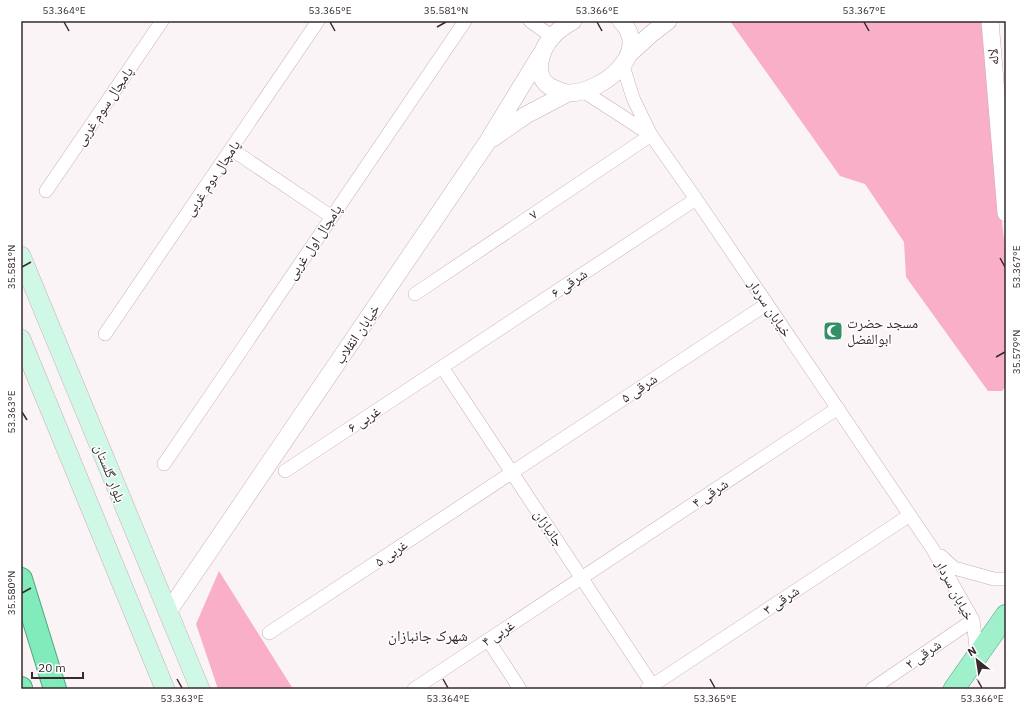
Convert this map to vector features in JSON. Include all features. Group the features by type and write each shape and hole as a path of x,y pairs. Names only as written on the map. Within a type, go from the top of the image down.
{"highway":[{"path":"21,579 55,689"}],"main road":[{"name":"بلوار گلستان","path":"21,256 200,689"},
{"path":"21,339 165,689"},
{"path":"954,689 1006,614"}],"street":[{"name":"پامچال سوم غربی","path":"46,191 162,21"},
{"name":"پامچال دوم غربی","path":"105,334 318,21"},
{"name":"پامچال اول غربی","path":"164,464 465,21"},
{"path":"530,21 551,36 565,25 573,21"},
{"path":"621,21 630,34 630,45 626,61 633,98 650,135"},
{"path":"488,141 526,115 576,92 603,83 614,75 651,34 668,21"},
{"name":"لاله","path":"990,21 1004,171 1006,213"},
{"name":"خیابان انقلاب","path":"168,612 488,141 551,36"},
{"path":"541,54 538,70 545,83 555,89 576,92"},
{"name":"خیابان سردار","path":"576,92 650,135 696,199 932,548 973,620 976,656"},
{"name":"۷","path":"415,294 650,135"},
{"path":"231,149 332,217"},
{"name":"۶ شرقی","path":"442,367 696,199"},
{"name":"۵ شرقی","path":"512,473 767,304"},
{"name":"۶ غربی","path":"285,471 442,367"},
{"name":"جانبازان","path":"442,367 582,578 652,688"},
{"name":"۴ شرقی","path":"582,578 838,408"},
{"name":"۵ غربی","path":"270,633 512,473"},
{"name":"۳ شرقی","path":"652,688 910,515"},
{"name":"خیابان سردار","path":"932,548 954,568 994,579 1006,579"},
{"name":"۴ غربی","path":"414,689 582,578"},
{"name":"۲ شرقی","path":"872,689 973,620"},
{"path":"488,640 520,689"}],"shaded area":[{"path":"730,21 981,21 1006,259 1006,386 1002,391 988,391 906,277 904,242 865,184 840,176"},
{"path":"219,571 293,689 218,689 196,624"}],"place":[{"name":"مسجد حضرت ابوالفضل","path":"833,331"}],"district":[{"name":"شهرک جانبازان","path":"428,636"}]}
